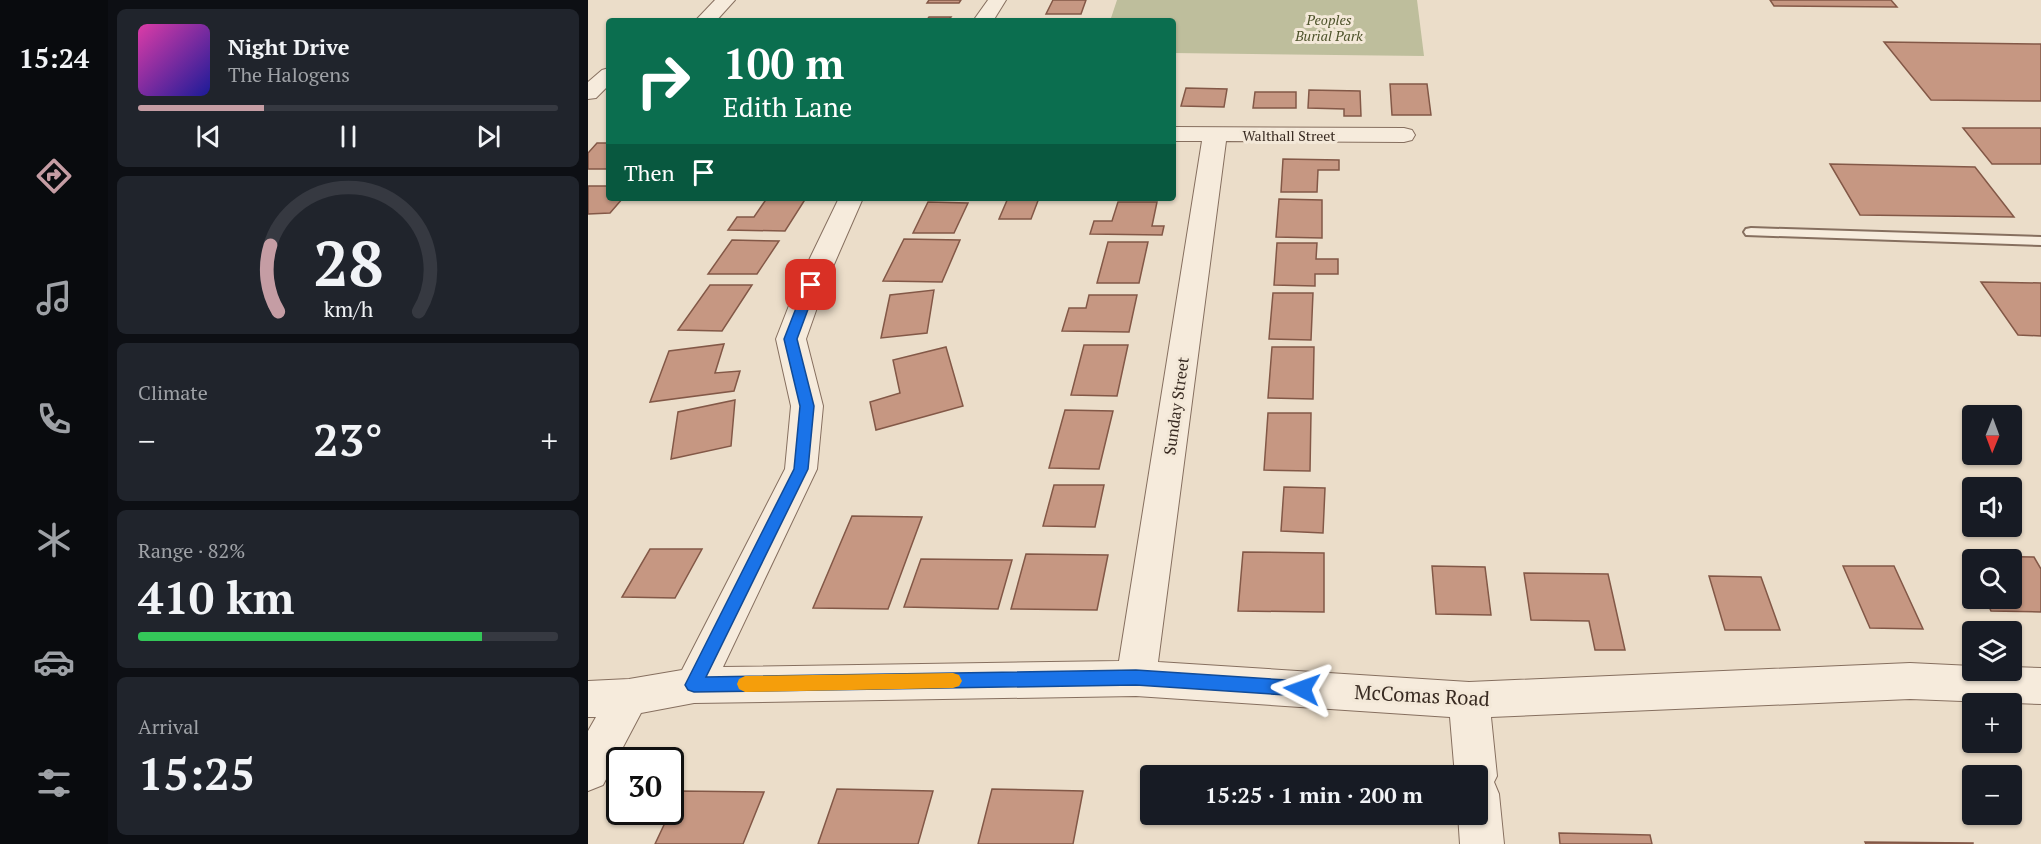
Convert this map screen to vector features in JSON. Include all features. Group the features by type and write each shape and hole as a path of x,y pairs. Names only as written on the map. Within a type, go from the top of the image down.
{"street":[{"path":"708,18 726,0"},
{"path":"985,18 997,0"},
{"path":"588,93 606,77"},
{"name":"Walthall Street","path":"1176,134 1404,135"},
{"name":"Sunday Street","path":"1136,678 1215,134"},
{"path":"694,685 801,469 807,406 791,339 811,285 850,201"},
{"name":"McComas Road","path":"588,699 629,697 694,685 1136,678 1468,700 1910,681 2041,686"},
{"path":"588,771 629,697"},
{"path":"1468,700 1475,765"},
{"path":"1480,825 1482,844"}],"lane":[{"path":"1751,232 2041,241"}],"green space":[{"name":"Peoples Burial Park","path":"1117,0 1417,0 1424,56 1176,53 1176,18 1111,18"}],"building":[{"path":"929,0 961,0 959,3 927,3"},
{"path":"1053,0 1086,0 1081,14 1046,14"},
{"path":"1770,0 1891,0 1897,7 1774,6"},
{"path":"1884,42 2041,44 2041,101 1931,100"},
{"path":"1390,84 1427,84 1431,115 1392,115"},
{"path":"1186,88 1227,89 1224,107 1181,106"},
{"path":"1309,90 1360,91 1361,116 1344,116 1344,109 1308,108"},
{"path":"1255,92 1296,92 1296,108 1253,108"},
{"path":"1963,128 2041,128 2041,164 1992,164"},
{"path":"597,143 606,143 606,169 588,169 588,153"},
{"path":"1283,159 1339,160 1339,170 1318,170 1317,192 1281,192"},
{"path":"1830,164 1975,167 2014,217 1860,215"},
{"path":"588,186 606,186 606,201 620,201 610,213 588,214"},
{"path":"1279,199 1322,200 1322,238 1276,237"},
{"path":"765,201 804,201 785,231 728,230 737,217 754,217"},
{"path":"1007,201 1038,201 1031,219 999,219"},
{"path":"928,202 968,203 954,233 913,233"},
{"path":"1118,202 1157,202 1152,226 1164,226 1162,235 1090,234 1094,221 1112,221"},
{"path":"904,239 960,240 942,282 883,281"},
{"path":"732,240 779,241 757,274 708,274"},
{"path":"1108,242 1148,242 1139,283 1097,283"},
{"path":"1277,243 1317,243 1316,259 1338,259 1338,274 1315,274 1315,286 1274,285"},
{"path":"1981,282 2041,283 2041,336 2018,335"},
{"path":"710,285 752,285 722,331 678,330"},
{"path":"934,290 927,333 881,338 890,295"},
{"path":"1273,293 1313,293 1311,340 1269,339"},
{"path":"1089,295 1137,295 1129,332 1062,331 1069,308 1086,308"},
{"path":"724,344 715,373 740,371 734,391 650,402 669,351"},
{"path":"1084,345 1128,345 1117,396 1071,395"},
{"path":"946,347 963,406 876,430 870,402 900,393 893,360"},
{"path":"1272,347 1314,347 1313,399 1268,398"},
{"path":"735,400 731,446 671,459 678,412"},
{"path":"1065,410 1113,411 1099,469 1049,468"},
{"path":"1268,413 1311,413 1310,471 1264,470"},
{"path":"1054,485 1104,485 1095,527 1043,526"},
{"path":"1284,487 1325,488 1323,533 1281,531"},
{"path":"852,516 922,517 888,609 813,608"},
{"path":"650,549 702,549 675,598 622,597"},
{"path":"1243,552 1324,553 1324,612 1238,611"},
{"path":"1026,554 1108,555 1097,610 1011,609"},
{"path":"2022,557 2034,557 2041,569 2041,612 1991,611 1990,609 2022,609"},
{"path":"921,559 1012,560 998,609 904,607"},
{"path":"1432,566 1485,567 1491,615 1436,614"},
{"path":"1843,566 1894,566 1923,629 1870,628"},
{"path":"1524,573 1608,574 1625,650 1595,650 1589,621 1531,620"},
{"path":"1709,576 1761,577 1780,630 1725,630"},
{"path":"837,789 933,791 918,844 818,844"},
{"path":"992,789 1083,791 1073,844 978,844"},
{"path":"684,791 764,792 743,844 655,844 664,825 684,825"},
{"path":"1559,833 1650,835 1652,844 1560,844"},
{"path":"1865,842 1973,843 1973,844 1866,844"}],"slow traffic":[{"path":"745,684 953,681"}],"route":[{"path":"811,285 791,339 807,406 801,469 694,685 1136,678 1302,689"}]}
